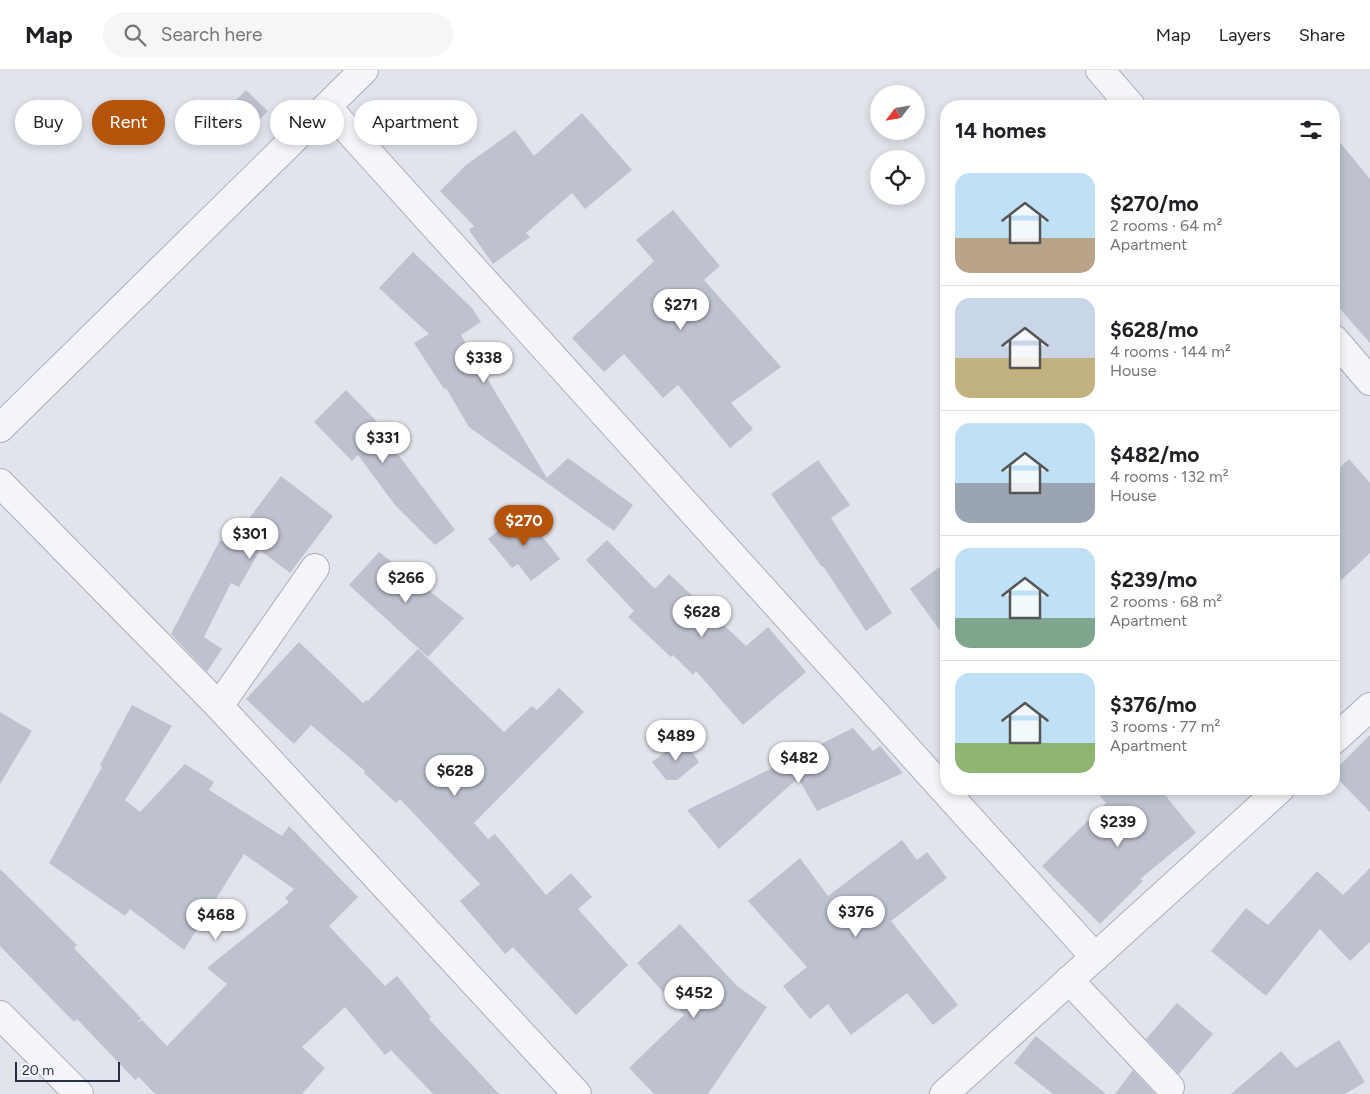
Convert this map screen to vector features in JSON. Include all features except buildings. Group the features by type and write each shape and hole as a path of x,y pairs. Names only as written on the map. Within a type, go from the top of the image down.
{"street":[{"path":"336,100 364,70"},
{"path":"1100,70 1126,100"},
{"path":"344,126 940,785"},
{"path":"0,428 290,145"},
{"path":"1340,346 1370,381"},
{"path":"0,483 219,706 577,1094"},
{"path":"219,706 315,568"},
{"path":"1340,734 1370,707"},
{"path":"949,795 1095,957"},
{"path":"944,1094 1273,795"},
{"path":"1069,980 1170,1087"},
{"path":"0,1015 79,1094"}]}
